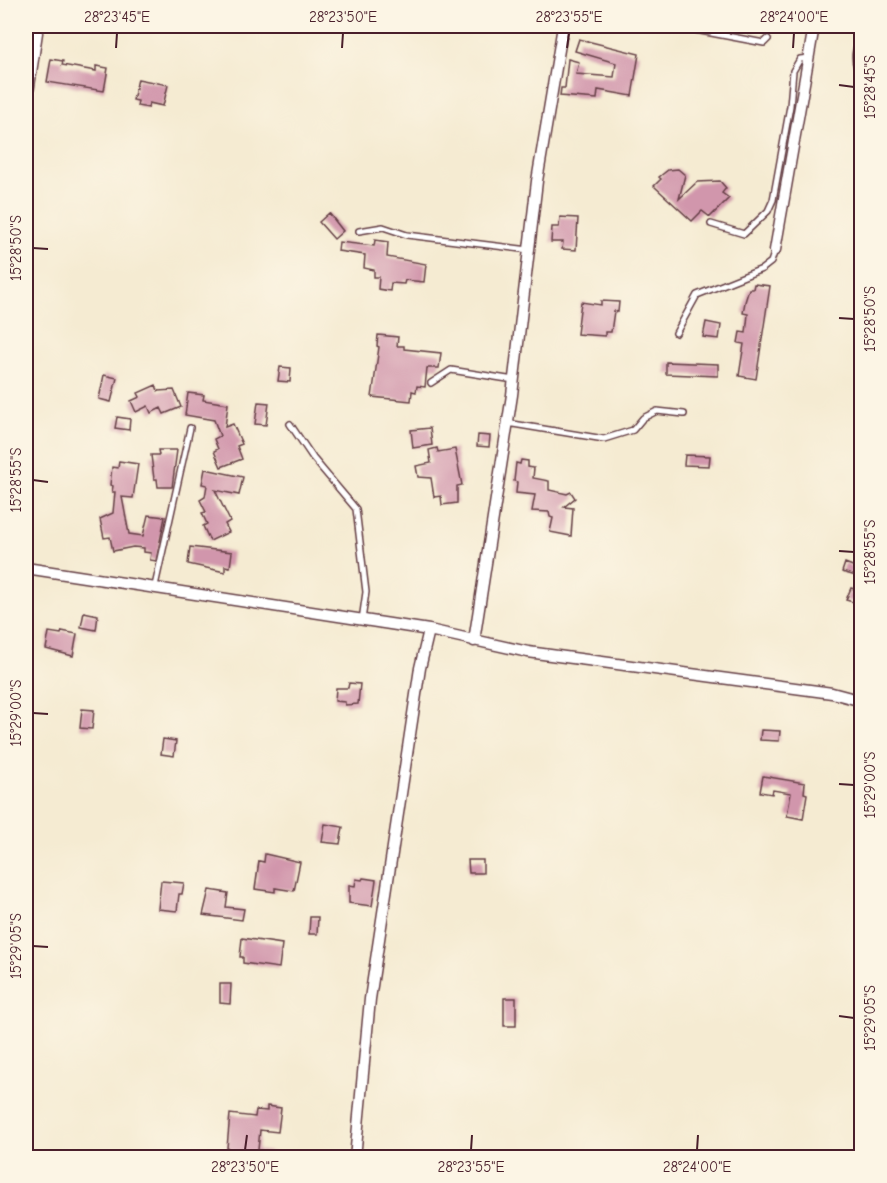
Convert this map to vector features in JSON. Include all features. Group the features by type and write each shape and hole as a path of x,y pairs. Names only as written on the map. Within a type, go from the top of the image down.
{"street":[{"path":"26,106 38,26"},
{"path":"474,641 514,380 543,138 563,26"},
{"path":"775,250 814,26"},
{"path":"26,568 155,586 429,630 528,652 832,693 861,701"},
{"path":"355,1158 370,999 420,668 429,630"}],"lane":[{"path":"674,26 764,43 768,39"},
{"path":"861,32 854,52 855,68 861,77"},
{"path":"711,224 744,234 768,211 773,200 784,144 793,71 800,59 808,58"},
{"path":"359,231 383,227 407,235 530,250"},
{"path":"676,333 697,296 762,269 771,262 775,250"},
{"path":"431,383 440,374 451,370 514,380"},
{"path":"507,423 604,439 633,430 643,418 657,411 684,414"},
{"path":"290,424 313,458 356,509 366,592 362,620"},
{"path":"155,586 190,428"}],"building":[{"path":"579,39 639,54 632,96 598,90 597,99 560,96 561,88 565,88 568,59 579,62 576,74 614,77 616,63 575,51"},
{"path":"51,59 63,61 62,65 96,71 96,66 108,68 104,91 47,82"},
{"path":"138,79 168,85 163,106 149,103 148,108 137,106 138,101 133,100"},
{"path":"678,169 685,175 679,199 697,182 720,181 726,188 722,193 729,198 710,217 702,211 692,221 654,186 661,179 659,177 668,170"},
{"path":"329,213 343,231 334,239 319,222"},
{"path":"560,217 578,218 576,250 562,249 563,242 551,242 552,227 559,227"},
{"path":"375,240 388,242 387,257 426,264 424,282 405,280 404,284 391,283 390,291 378,289 379,277 374,277 374,270 364,268 365,255 338,251 339,242 374,246"},
{"path":"754,284 770,286 756,379 739,376 744,344 738,343 740,332 746,333 748,314 743,313 749,289 753,289"},
{"path":"601,301 619,302 618,312 614,311 611,332 605,332 605,336 577,334 581,302 601,305"},
{"path":"706,322 721,325 719,339 703,337"},
{"path":"378,335 398,337 397,346 404,346 404,349 441,353 439,368 427,368 425,387 417,386 416,392 412,391 411,401 372,397 379,347 377,346"},
{"path":"666,362 718,364 718,376 666,374"},
{"path":"280,367 291,368 290,382 278,381"},
{"path":"104,375 117,378 111,402 99,399"},
{"path":"156,385 158,391 174,390 181,407 164,414 161,408 151,413 148,406 136,412 131,401 140,397 138,393"},
{"path":"188,393 204,395 203,400 228,404 225,427 233,424 242,444 237,446 242,459 221,467 214,451 218,449 214,439 220,436 214,420 185,415"},
{"path":"258,402 269,403 266,425 255,424"},
{"path":"117,417 130,419 129,430 115,428"},
{"path":"430,428 432,445 413,448 411,430"},
{"path":"478,435 490,436 489,447 477,446"},
{"path":"437,448 438,452 455,449 462,485 457,486 457,503 442,505 441,496 434,497 431,478 418,477 416,466 431,463 429,450"},
{"path":"158,450 177,450 172,487 158,487 157,479 154,479 151,455 159,455"},
{"path":"685,455 710,456 709,466 684,465"},
{"path":"521,460 528,461 528,467 534,468 533,478 549,481 549,490 567,494 571,492 575,498 564,507 573,508 571,536 550,532 553,518 550,517 549,512 532,511 535,495 516,493 517,482 514,481 516,463 520,464"},
{"path":"119,461 138,464 133,498 122,497 129,534 143,536 148,515 165,517 156,561 150,560 151,553 144,552 144,548 133,547 113,551 110,537 104,538 100,519 113,513 115,492 112,492 113,486 110,485 112,467 118,468"},
{"path":"205,469 243,477 239,495 215,490 230,521 225,524 229,532 210,541 203,526 207,524 202,513 206,512 200,500 205,497 207,485 202,484"},
{"path":"190,547 232,552 230,567 225,566 225,572 188,564"},
{"path":"845,563 858,568 856,576 842,572"},
{"path":"851,588 861,591 860,604 846,600"},
{"path":"84,612 98,615 96,630 81,627"},
{"path":"62,631 77,634 73,656 46,649 49,632 61,634"},
{"path":"349,683 360,684 358,704 345,705 345,702 335,701 336,688 348,688"},
{"path":"82,709 94,710 92,729 80,728"},
{"path":"761,730 780,731 779,741 760,740"},
{"path":"163,739 176,741 174,756 161,754"},
{"path":"763,776 805,783 804,793 807,794 803,819 787,816 791,793 773,790 772,794 760,792"},
{"path":"325,824 343,827 340,844 322,842"},
{"path":"265,854 300,862 294,891 275,888 275,892 255,889 259,861 264,862"},
{"path":"468,860 483,860 483,873 469,873"},
{"path":"363,878 376,880 372,906 349,903 349,885 355,886 356,879 362,880"},
{"path":"161,881 184,883 182,894 179,894 177,911 158,909"},
{"path":"209,890 228,893 226,907 244,909 242,920 203,915"},
{"path":"310,917 318,917 317,934 309,934"},
{"path":"242,938 282,944 279,968 243,963 243,957 240,957"},
{"path":"220,984 231,984 230,1004 220,1003"},
{"path":"504,998 516,998 516,1026 504,1026"},
{"path":"267,1106 281,1108 278,1132 260,1130 258,1150 276,1153 276,1158 229,1154 230,1149 227,1148 230,1114 255,1117 256,1110 267,1111"}]}
